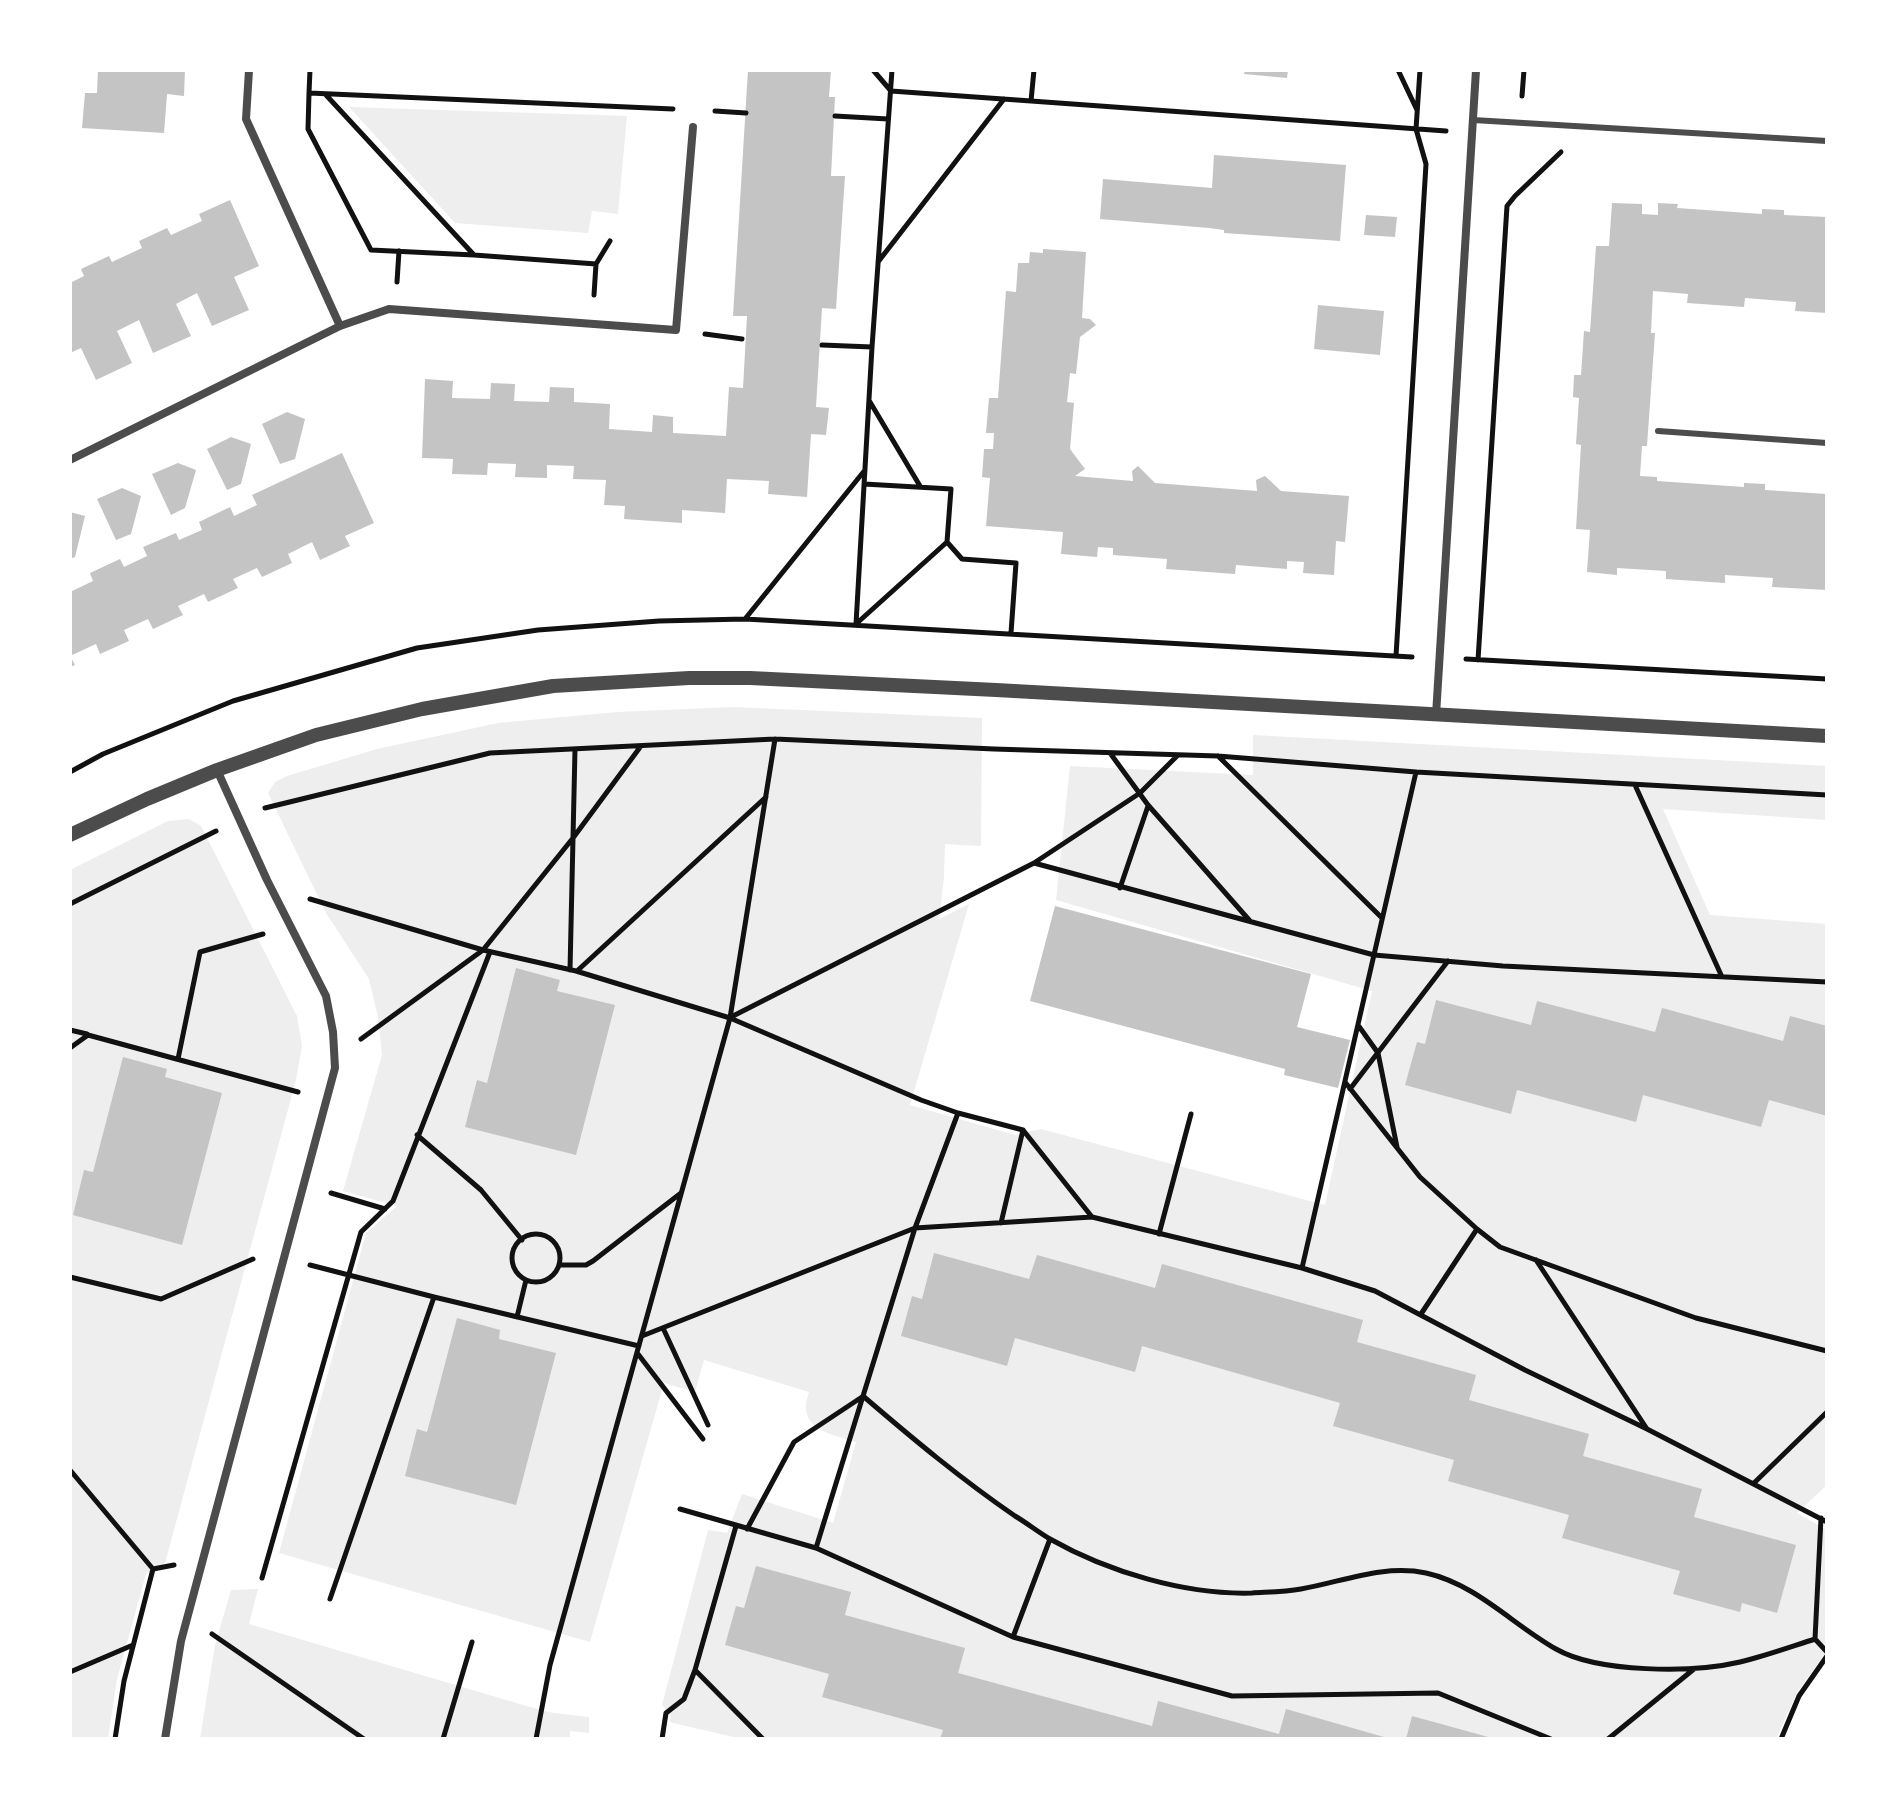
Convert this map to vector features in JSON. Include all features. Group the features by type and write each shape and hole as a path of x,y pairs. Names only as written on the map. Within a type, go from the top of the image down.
{"street":[{"path":"249,70 246,119 340,326"},
{"path":"1436,715 1476,70"},
{"path":"70,460 340,326 389,309 676,330 693,127"},
{"path":"70,835 217,770 316,735 422,709 553,686 689,678 873,684 1827,736"},
{"path":"165,1739 181,1641 335,1068 333,1032 326,996 238,820 217,770"}],"lane":[{"path":"1473,120 1827,141"},
{"path":"1658,431 1827,443"}],"path":[{"path":"310,70 308,129 371,250 596,264 610,241"},
{"path":"873,70 891,91 1472,133"},
{"path":"864,484 951,489 947,542 856,624 864,484 869,401 872,347 892,70"},
{"path":"1031,101 1034,70"},
{"path":"1398,70 1417,111"},
{"path":"1396,656 1426,164 1416,129 1420,70"},
{"path":"1478,660 1507,206 1566,148 1518,144 1524,70"},
{"path":"309,93 680,110"},
{"path":"325,94 474,255"},
{"path":"878,262 1004,99"},
{"path":"711,111 746,113"},
{"path":"835,116 888,119"},
{"path":"396,289 399,251"},
{"path":"676,330 742,339"},
{"path":"822,345 872,347"},
{"path":"869,401 921,487"},
{"path":"745,619 865,469"},
{"path":"947,542 962,559 1016,563 1011,633"},
{"path":"536,1739 550,1665 730,1018 775,739"},
{"path":"70,904 270,805 490,753 775,739 1218,756 1416,772 1827,795"},
{"path":"262,1578 361,1232 393,1201 487,951 642,745"},
{"path":"573,971 575,749"},
{"path":"1110,753 1148,805 1251,922"},
{"path":"730,1018 1034,863 1140,793 1178,755"},
{"path":"1218,756 1382,919"},
{"path":"1302,1268 1416,772"},
{"path":"1635,785 1722,977"},
{"path":"573,971 766,797"},
{"path":"1120,888 1148,805"},
{"path":"1034,863 1374,955 1503,966 1827,982"},
{"path":"271,887 730,1018 921,1100 1023,1130 1092,1217"},
{"path":"178,1059 200,952 290,926"},
{"path":"334,1058 487,951"},
{"path":"1350,1089 1448,961"},
{"path":"1358,1024 1378,1053 1397,1148"},
{"path":"70,1030 326,1099"},
{"path":"70,1048 88,1035"},
{"path":"1345,1082 1420,1177 1500,1247 1696,1318 1827,1351"},
{"path":"816,1548 915,1228 958,1113"},
{"path":"1159,1234 1191,1114"},
{"path":"1001,1223 1023,1130"},
{"path":"417,1135 481,1190 522,1240"},
{"path":"303,1185 385,1209"},
{"path":"560,1265 586,1265 682,1193"},
{"path":"642,1336 915,1228 1092,1217 1302,1268 1375,1291 1824,1520 1815,1639 1827,1654 1799,1696 1781,1739"},
{"path":"1421,1314 1477,1229"},
{"path":"542,1235 552,1239 558,1248 560,1265 549,1279 536,1283 515,1271 512,1257 522,1240 528,1236 542,1235"},
{"path":"70,1277 161,1299 255,1259 284,1257 349,1276 639,1346"},
{"path":"1535,1259 1647,1429"},
{"path":"517,1317 526,1280"},
{"path":"330,1599 434,1297"},
{"path":"663,1328 708,1425"},
{"path":"637,1354 703,1439"},
{"path":"747,1529 794,1442 863,1396"},
{"path":"863,1396 922,1447 1050,1539 1106,1565 1155,1581 1202,1591 1251,1593 1300,1589 1392,1571 1425,1573 1459,1585 1558,1650 1619,1667 1695,1668 1738,1662 1815,1639"},
{"path":"1754,1483 1827,1412"},
{"path":"70,1470 153,1569"},
{"path":"680,1509 816,1548 1013,1637 1232,1696 1438,1693 1551,1739"},
{"path":"662,1739 666,1713 684,1699 695,1670 736,1526"},
{"path":"1013,1637 1050,1539"},
{"path":"153,1569 203,1561"},
{"path":"115,1739 124,1681 153,1569"},
{"path":"188,1617 364,1739"},
{"path":"443,1739 472,1642"},
{"path":"70,1672 133,1645"},
{"path":"1608,1739 1695,1668"},
{"path":"695,1670 763,1739"}],"shaded area":[{"path":"349,107 627,116 618,214 592,211 588,233 455,223"},
{"path":"734,707 982,718 981,846 945,844 939,919 969,904 910,1105 1015,1135 1041,1129 1325,1205 1372,991 1056,900 1070,766 1253,775 1253,735 1827,766 1827,820 1663,809 1710,915 1827,924 1827,1485 1797,1513 1827,1530 1827,1651 1796,1694 1776,1739 742,1739 669,1722 671,1717 662,1705 708,1530 727,1533 742,1494 833,1523 856,1442 831,1435 810,1421 806,1405 809,1392 704,1360 695,1392 664,1383 590,1642 279,1553 366,1233 397,1206 343,1191 382,1055 378,1017 369,979 326,913 268,793 275,782 287,776 377,749 498,723 617,712"},
{"path":"189,819 201,826 297,1016 302,1046 296,1080 165,1563 146,1574 117,1679 108,1739 70,1739 70,870 168,821"},
{"path":"258,1589 249,1624 530,1707 589,1717 589,1733 570,1731 570,1739 200,1739 215,1645 231,1590"}],"building":[{"path":"98,70 185,70 184,96 167,94 164,133 82,128 85,93 97,93"},
{"path":"748,70 831,70 829,97 835,97 831,176 845,176 836,309 822,308 816,407 829,408 826,435 811,434 807,497 768,494 769,481 727,479 725,513 682,510 682,523 624,519 625,506 604,505 606,480 573,479 574,466 547,465 547,478 515,477 516,464 488,463 487,475 452,474 453,459 422,458 425,379 453,381 452,398 490,399 491,383 515,384 514,401 549,402 550,387 574,388 574,402 610,404 609,429 652,432 653,415 673,417 673,433 726,436 729,387 743,388 747,316 733,316"},
{"path":"1245,70 1288,70 1287,78 1244,74"},
{"path":"1214,155 1346,165 1340,241 1224,233 1224,230 1209,228 1100,219 1103,179 1212,188"},
{"path":"230,200 259,266 234,277 249,310 212,326 197,293 176,304 191,336 153,353 139,320 117,331 132,363 96,380 81,348 70,353 70,283 84,276 81,269 109,256 112,262 142,248 139,241 167,228 171,235 202,221 199,214"},
{"path":"1612,203 1642,204 1642,214 1658,215 1658,203 1678,204 1677,208 1762,214 1762,209 1784,210 1784,215 1827,217 1827,313 1795,311 1796,302 1745,298 1744,307 1687,303 1688,294 1653,291 1651,333 1655,333 1647,446 1642,446 1640,476 1657,477 1657,481 1744,487 1744,483 1765,484 1765,490 1827,494 1827,590 1772,587 1773,578 1725,575 1725,583 1666,579 1666,571 1617,568 1617,575 1587,572 1590,530 1576,529 1581,445 1576,444 1579,398 1573,397 1574,375 1581,375 1584,331 1590,332 1596,246 1609,246"},
{"path":"1366,215 1397,217 1395,237 1364,235"},
{"path":"1043,249 1086,252 1082,318 1090,319 1096,325 1080,337 1076,374 1070,373 1067,402 1074,403 1070,449 1085,469 1075,476 1133,481 1132,471 1138,466 1155,483 1257,491 1256,480 1265,476 1281,491 1349,496 1345,542 1336,541 1334,575 1303,573 1304,562 1287,561 1287,569 1236,565 1235,574 1166,569 1167,559 1113,555 1113,548 1098,547 1097,557 1061,554 1063,532 986,526 990,478 982,477 984,449 993,449 994,433 986,433 989,398 998,398 1006,291 1016,292 1018,263 1029,263 1030,252 1043,253"},
{"path":"1318,305 1384,311 1380,355 1314,349"},
{"path":"287,412 305,419 295,459 280,464 262,424"},
{"path":"231,437 251,444 241,484 227,490 207,449"},
{"path":"342,453 374,523 345,536 350,546 320,560 312,542 288,554 292,563 262,577 257,568 233,579 238,588 208,602 204,594 178,606 183,615 153,629 148,619 124,630 129,641 100,654 96,644 70,656 70,592 93,581 90,573 120,559 124,567 147,556 143,547 176,533 179,540 202,530 199,522 230,507 234,516 257,505 252,495"},
{"path":"178,463 196,470 185,508 171,515 152,474"},
{"path":"122,488 141,496 131,534 116,540 97,499"},
{"path":"70,512 85,516 75,557 70,559"},
{"path":"1055,906 1311,974 1297,1027 1350,1040 1338,1088 1284,1075 1285,1069 1030,1001"},
{"path":"516,968 560,980 557,991 615,1005 576,1155 465,1127 477,1080 487,1083"},
{"path":"1436,1000 1531,1025 1537,1001 1655,1032 1662,1008 1783,1041 1790,1016 1827,1026 1827,1116 1769,1100 1761,1127 1643,1095 1636,1122 1517,1090 1511,1114 1405,1085 1417,1042 1425,1044"},
{"path":"123,1057 167,1069 165,1077 222,1093 182,1245 73,1215 84,1170 93,1172"},
{"path":"934,1253 1029,1279 1037,1255 1155,1288 1162,1264 1363,1320 1357,1342 1476,1375 1469,1400 1589,1434 1583,1456 1702,1489 1694,1517 1796,1545 1777,1613 1742,1603 1740,1612 1673,1594 1680,1571 1562,1538 1569,1515 1448,1481 1454,1460 1333,1426 1340,1403 1142,1346 1135,1372 1015,1338 1007,1366 901,1336 912,1296 922,1299"},
{"path":"457,1318 500,1330 499,1339 556,1353 516,1505 405,1476 417,1429 427,1432"},
{"path":"756,1566 851,1592 845,1615 965,1648 958,1673 1152,1726 1158,1701 1279,1734 1286,1709 1391,1739 940,1739 943,1730 822,1697 829,1674 725,1645 736,1606 744,1608"},
{"path":"1412,1716 1492,1738 1492,1739 1406,1739"}]}
